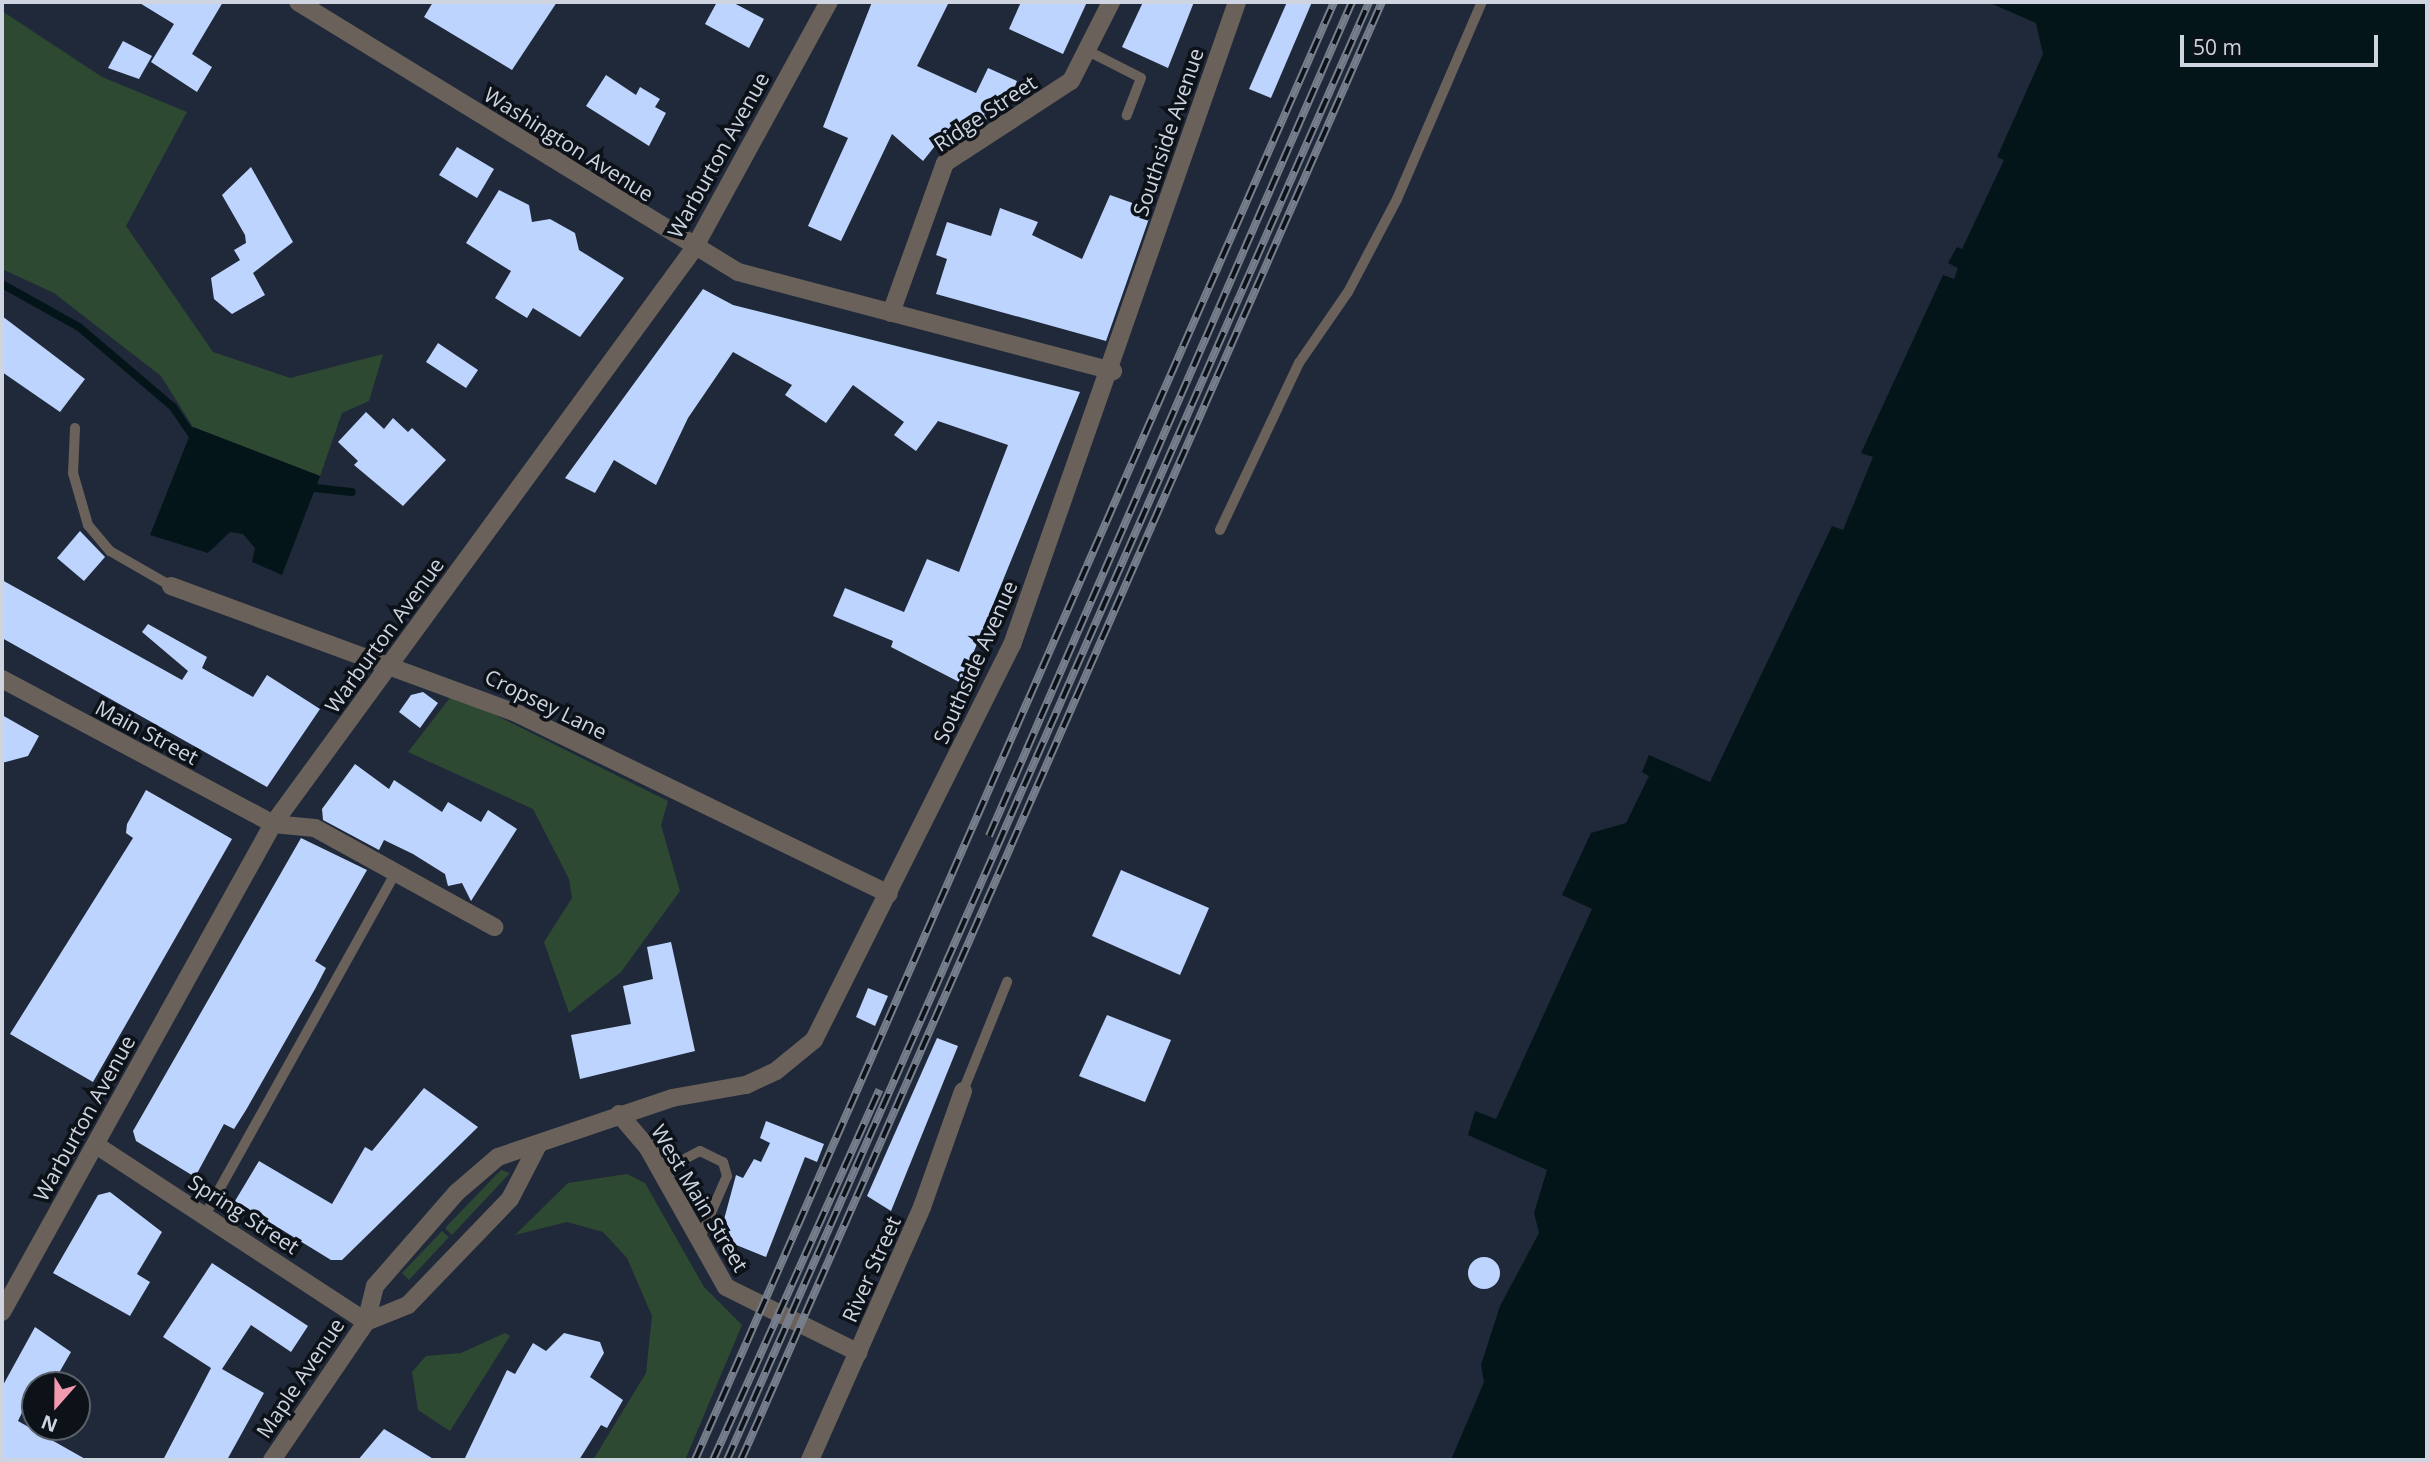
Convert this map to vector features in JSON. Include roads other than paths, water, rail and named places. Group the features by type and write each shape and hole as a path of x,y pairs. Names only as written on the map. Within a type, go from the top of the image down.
{"street":[{"name":"Washington Avenue","path":"298,2 694,250 738,272 1113,371"},
{"name":"Warburton Avenue","path":"2,1312 273,824 694,250 829,2"},
{"name":"Ridge Street","path":"891,313 945,163 1071,81 1111,2"},
{"name":"Southside Avenue","path":"366,1321 375,1286 456,1193 498,1157 537,1147 620,1114 746,1085 800,1054 829,1016 1012,645 1113,371 1237,2"},
{"name":"Cropsey Lane","path":"171,586 518,713 889,894"},
{"name":"Main Street","path":"2,679 273,824"},
{"path":"273,824 315,828 494,928"},
{"name":"River Street","path":"810,1460 922,1208 963,1091"},
{"name":"West Main Street","path":"620,1114 662,1171 717,1276 742,1300 859,1353"},
{"name":"Spring Street","path":"96,1145 366,1321"},
{"path":"366,1321 408,1305 510,1199 537,1147"},
{"name":"Maple Avenue","path":"272,1460 366,1321"}],"lane":[{"path":"1220,530 1299,363 1348,292 1397,199 1482,2"},
{"path":"1088,51 1141,78 1127,115"},
{"path":"75,428 73,473 88,525 110,551 171,586"},
{"path":"205,1215 396,872"},
{"path":"963,1091 1007,982"},
{"path":"662,1171 699,1151 723,1162 727,1176 699,1242"}],"waterway":[{"path":"2,284 79,327 173,407 197,442"},
{"path":"306,487 352,492"}],"railway":[{"path":"695,1460 1334,2"},
{"path":"989,836 1352,2"},
{"path":"727,1460 1369,2"},
{"path":"741,1460 1382,2"},
{"path":"713,1460 879,1090"}]}
